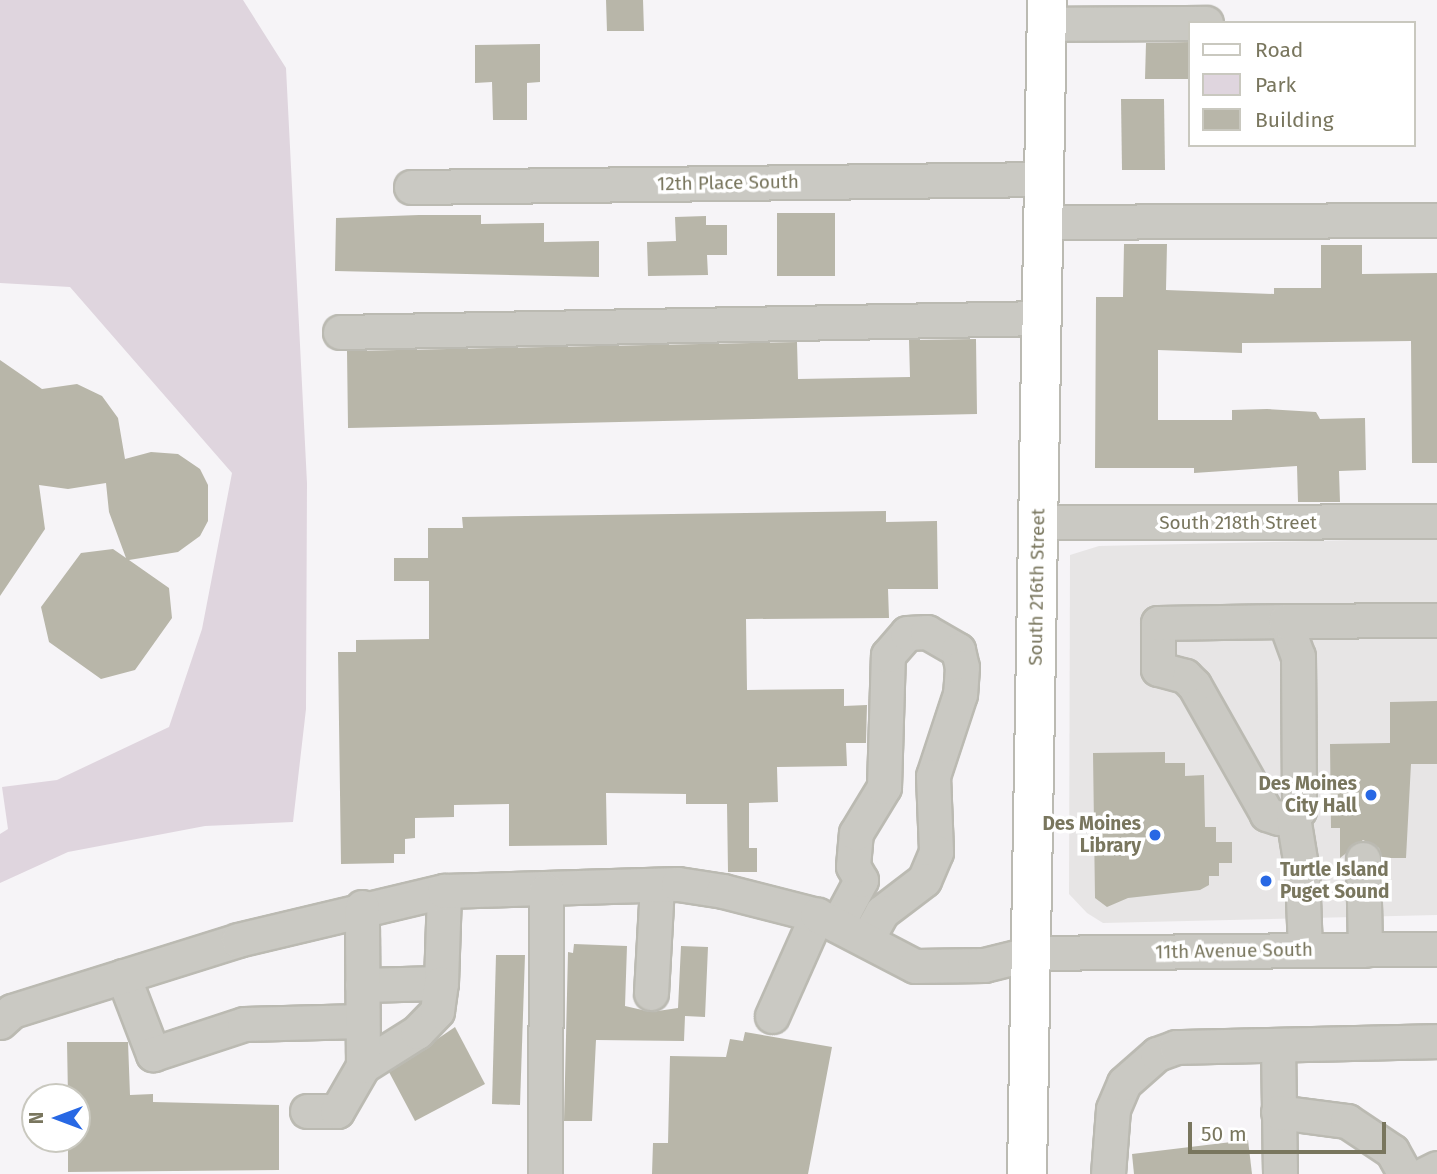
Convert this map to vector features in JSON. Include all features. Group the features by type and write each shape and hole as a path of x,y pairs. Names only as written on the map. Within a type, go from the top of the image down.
{"main road":[{"name":"South 216th Street","path":"1027,1174 1047,12"}],"street":[{"path":"1047,12 1188,22"},
{"name":"12th Place South","path":"411,187 1044,179"},
{"path":"1043,222 1437,220"},
{"path":"340,332 1042,318"},
{"name":"South 218th Street","path":"1039,522 1437,521"},
{"path":"1293,817 1267,814 1195,685 1177,672 1158,669 1158,623 1437,620"},
{"path":"1285,621 1298,656 1299,810 1293,817 1302,872 1305,950"},
{"path":"772,1016 827,920 861,880 851,849 856,833 884,787 887,655 907,634 927,632 958,650 962,667 960,694 933,776 936,852 924,880 882,912 867,939"},
{"path":"1363,859 1365,950"},
{"path":"652,993 657,885"},
{"name":"11th Avenue South","path":"0,1022 12,1011 238,940 321,925 362,907 444,891 657,885 769,899 827,920 915,966 984,965 1031,953 1437,949"},
{"path":"545,1174 546,890"},
{"path":"307,1111 337,1111 363,1066 417,1032 436,1011 441,983 444,891"},
{"path":"362,907 363,1066"},
{"path":"123,976 153,1054 244,1024 362,1021"},
{"path":"362,985 441,983"},
{"path":"1108,1174 1114,1109 1124,1083 1140,1066 1176,1047 1437,1041"},
{"path":"1278,1045 1280,1174"},
{"path":"1278,1112 1347,1121 1392,1151 1405,1174"},
{"path":"1425,1174 1437,1168"}],"shaded area":[{"path":"1437,538 1437,915 1103,923 1087,913 1069,894 1070,555 1099,546"}],"green space":[{"path":"0,0 243,0 286,68 307,483 306,709 293,822 205,826 68,852 0,883 0,834 8,829 2,787 57,780 169,727 202,629 232,473 70,287 0,283"}],"building":[{"path":"606,0 643,0 644,31 607,31"},
{"path":"1188,42 1188,79 1145,79 1146,43"},
{"path":"540,44 540,82 527,83 527,120 493,120 492,82 475,83 475,45"},
{"path":"1121,99 1164,99 1165,170 1122,170"},
{"path":"777,213 835,213 835,276 777,276"},
{"path":"481,215 481,224 544,223 544,242 599,241 599,277 335,271 336,218"},
{"path":"706,216 706,225 727,225 727,255 707,255 708,275 648,276 647,242 676,241 675,217"},
{"path":"1124,244 1167,244 1166,290 1274,294 1274,288 1321,288 1321,245 1362,245 1362,274 1437,273 1437,463 1412,463 1411,341 1242,343 1242,353 1158,350 1158,420 1232,420 1232,410 1267,409 1316,412 1320,419 1365,418 1366,470 1339,471 1340,502 1298,502 1297,466 1194,473 1194,468 1095,468 1096,297 1123,297"},
{"path":"976,339 977,414 348,428 347,351 797,342 798,379 910,377 909,340"},
{"path":"0,360 42,389 77,384 102,396 118,418 125,459 151,452 178,454 200,469 208,485 208,521 200,536 178,552 129,560 169,588 172,618 135,670 101,679 49,642 41,607 81,553 113,549 126,558 109,512 106,483 68,489 39,485 45,529 0,596"},
{"path":"886,511 886,522 937,521 938,589 888,589 889,618 746,619 747,690 844,689 844,706 867,705 866,743 846,743 847,766 777,767 778,802 749,803 749,848 757,848 757,872 728,872 727,804 686,804 686,794 606,793 607,845 509,846 509,804 454,805 454,817 415,818 415,838 405,839 405,854 394,854 394,863 341,864 338,652 356,652 356,640 429,639 429,581 394,581 394,558 428,558 428,528 463,528 462,517"},
{"name":"Des Moines City Hall","path":"1437,701 1437,764 1411,764 1406,858 1382,858 1379,848 1363,840 1340,858 1340,828 1331,828 1330,744 1390,743 1390,702"},
{"name":"Des Moines Library","path":"1165,752 1165,763 1185,763 1185,776 1204,775 1205,827 1216,827 1216,842 1232,842 1232,863 1219,863 1219,876 1209,876 1209,885 1200,890 1128,898 1107,907 1095,898 1093,753"},
{"path":"574,944 627,946 625,1006 651,1012 678,1008 681,946 708,947 705,1017 685,1016 684,1041 596,1040 592,1121 564,1121 568,952 573,953"},
{"path":"496,955 525,955 520,1105 492,1104"},
{"path":"455,1027 485,1084 415,1121 389,1072"},
{"path":"745,1032 832,1047 808,1174 652,1174 653,1143 668,1143 670,1056 726,1057 730,1039 743,1041"},
{"path":"67,1042 128,1042 130,1095 153,1094 153,1102 279,1105 279,1170 68,1172 68,1153 91,1153 91,1083 68,1083"},
{"path":"1248,1140 1252,1174 1134,1174 1132,1154"}],"place":[{"name":"Des Moines City Hall","path":"1371,795"},
{"name":"Des Moines Library","path":"1155,835"},
{"name":"Turtle Island Puget Sound","path":"1266,881"}]}
